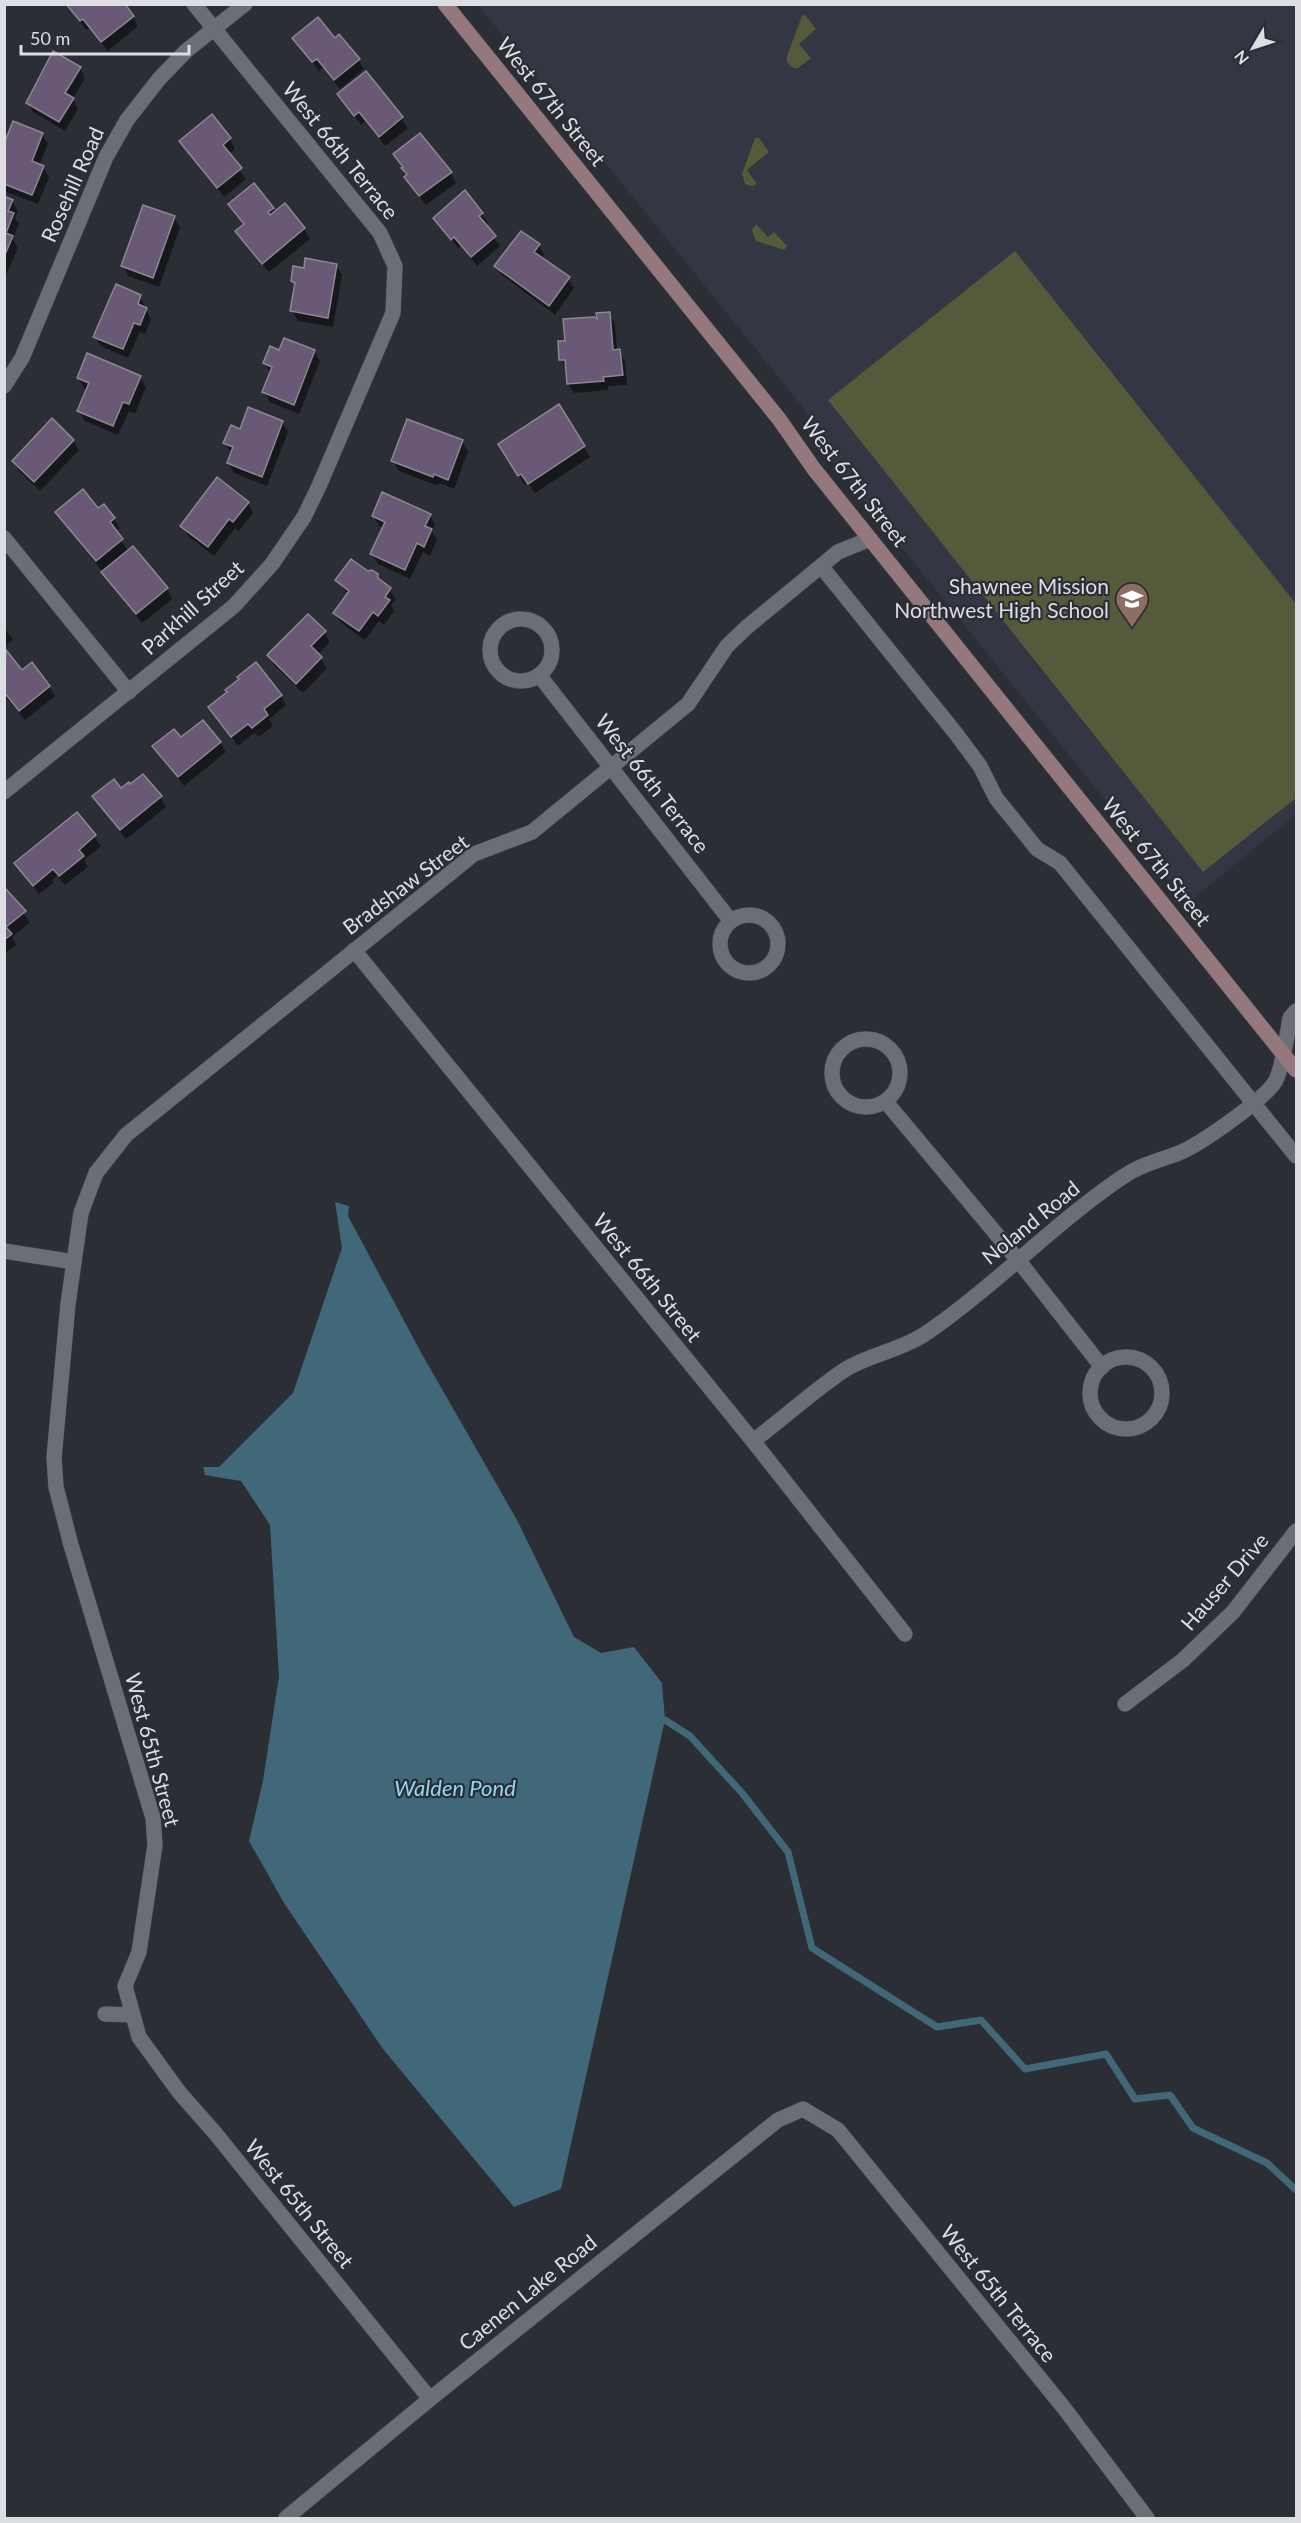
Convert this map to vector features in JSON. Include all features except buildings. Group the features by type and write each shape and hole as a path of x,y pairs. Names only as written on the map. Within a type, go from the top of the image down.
{"street":[{"name":"West 66th Terrace","path":"195,4 384,239 395,266 393,313 379,342"},
{"name":"Rosehill Road","path":"4,386 22,358 106,157 127,120 159,79 186,51 245,4"},
{"name":"West 67th Street","path":"446,4 772,410 814,470 1296,1070"},
{"name":"Parkhill Street","path":"4,792 234,606 272,564 303,518 319,486 379,342"},
{"path":"4,538 129,692"},
{"name":"Bradshaw Street","path":"74,1262 81,1213 96,1173 126,1135 474,854 532,832 613,768 688,704 727,646 838,552 870,539"},
{"path":"821,566 957,735 980,766 996,798 1037,849 1059,863 1296,1156"},
{"path":"525,619 543,628 552,647 547,667 539,675 531,679 511,679 495,667 490,648 492,638 505,623 525,619"},
{"name":"West 66th Terrace","path":"539,675 730,920"},
{"name":"West 66th Street","path":"354,950 753,1442 904,1634"},
{"name":"Noland Road","path":"753,1442 846,1370 871,1356 923,1335 1121,1178 1150,1161 1178,1153 1203,1142 1253,1103 1276,1080 1290,1018 1296,1011"},
{"path":"856,1040 878,1041 895,1054 901,1075 899,1085 886,1102 874,1107 862,1108 851,1105 841,1098 834,1088 831,1076 832,1064 846,1044 856,1040"},
{"path":"886,1102 1018,1260 1102,1367"},
{"path":"4,1251 74,1262"},
{"name":"West 65th Street","path":"74,1262 54,1458 56,1488 71,1545 144,1783 154,1827 155,1845 139,1952 125,1986 139,2037 179,2092 215,2133 430,2398"},
{"path":"1124,1357 1142,1361 1156,1372 1162,1384 1163,1396 1160,1408 1153,1418 1143,1426 1132,1429 1110,1425 1101,1418 1090,1398 1091,1386 1102,1367 1112,1360 1124,1357"},
{"name":"Hauser Drive","path":"1125,1704 1183,1660 1233,1612 1296,1530"},
{"path":"105,2014 133,2015"},
{"name":"Caenen Lake Road","path":"286,2518 430,2398 778,2120 804,2109"},
{"name":"West 65th Terrace","path":"804,2109 838,2130 1057,2400 1147,2518"}],"shaded area":[{"name":"Shawnee Mission Northwest High School","path":"478,5 1296,5 1296,814 1188,903 817,442 805,410"}],"green space":[{"path":"805,15 816,29 799,44 811,58 798,68 793,68 787,62 787,56 802,16"},
{"path":"755,138 759,138 769,152 747,170 757,184 752,186 745,184 742,174"},
{"path":"756,224 768,237 774,232 787,246 785,250 756,241 752,230"},
{"path":"1015,251 1296,604 1296,798 1203,872 828,400"}],"water":[{"name":"Walden Pond","path":"335,1202 349,1206 348,1216 423,1356 517,1520 574,1637 601,1653 634,1647 662,1683 665,1720 561,2189 514,2207 383,2049 284,1903 249,1841 263,1781 279,1676 270,1525 241,1481 205,1475 203,1467 219,1467 293,1393 342,1248"}],"waterway":[{"path":"665,1720 690,1736 742,1793 788,1852 812,1948 937,2027 981,2020 1025,2069 1106,2054 1135,2099 1170,2095 1193,2128 1267,2163 1296,2190"}],"place":[{"name":"Shawnee Mission Northwest High School","path":"1132,628"}]}
